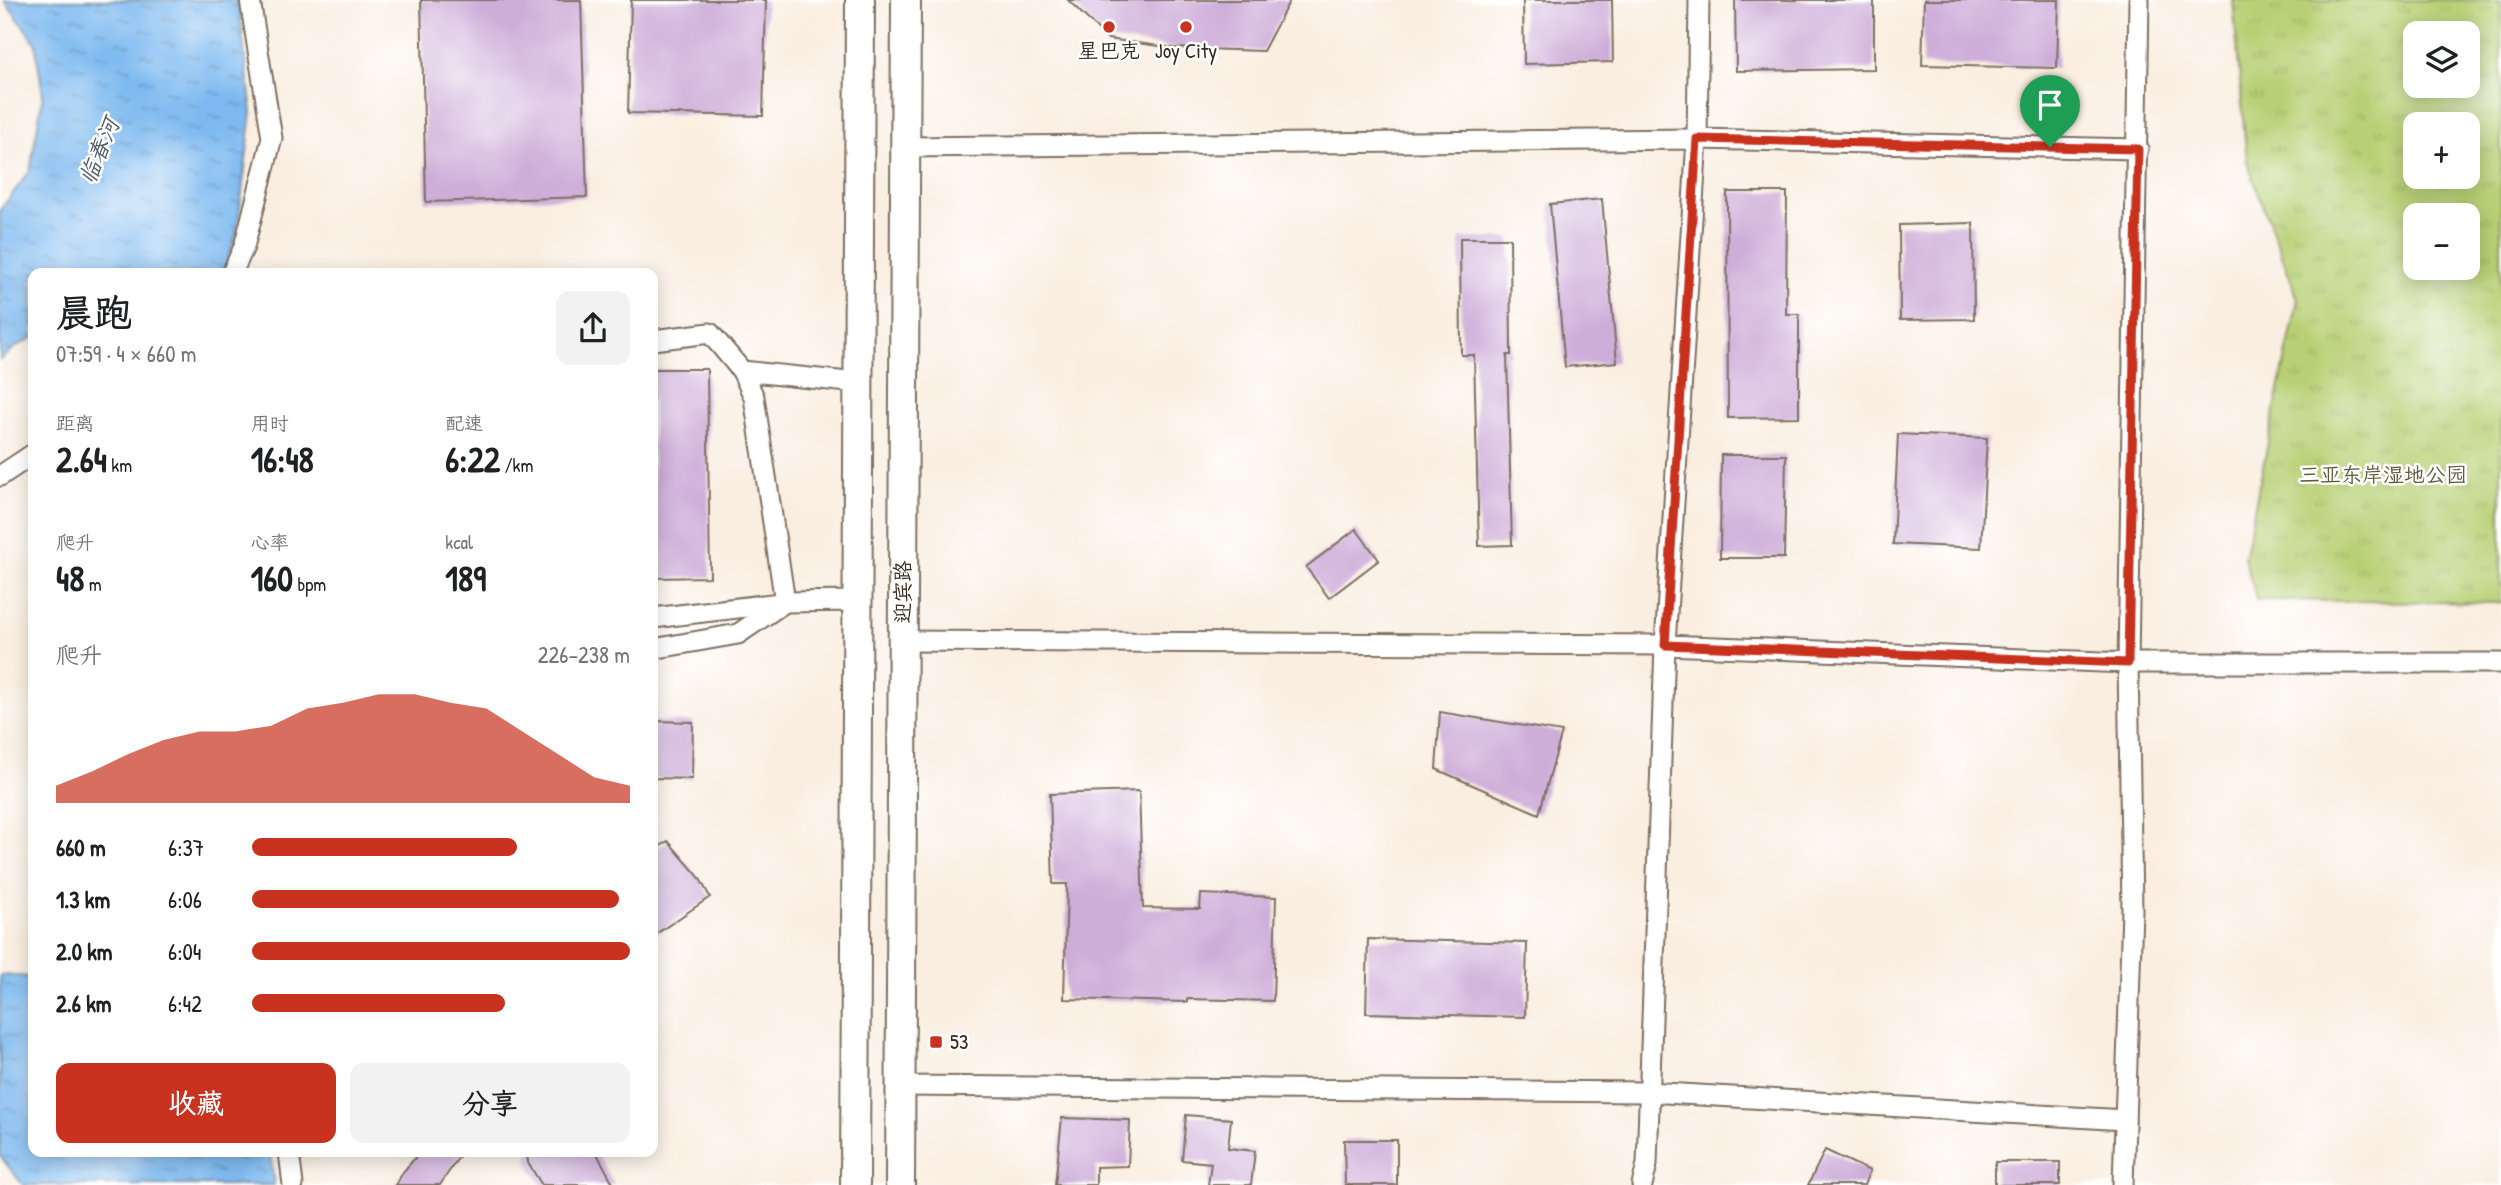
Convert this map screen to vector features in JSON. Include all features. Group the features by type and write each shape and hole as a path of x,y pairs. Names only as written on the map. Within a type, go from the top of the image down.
{"highway":[{"path":"855,1185 860,0"},
{"name":"迎宾路","path":"900,1185 906,0"}],"street":[{"path":"234,268 244,247 272,138 250,0"},
{"path":"1642,1185 1647,1164 1665,645 1697,139 1699,0"},
{"path":"2123,1185 2132,910 2128,663 2139,0"},
{"path":"905,147 1697,139 2138,149"},
{"path":"658,339 710,333 742,371 754,397 785,602"},
{"path":"742,371 858,383"},
{"path":"0,476 28,457"},
{"path":"658,617 785,602 856,601"},
{"path":"658,648 738,634 785,602"},
{"path":"902,641 1665,645 2128,663 2501,663"},
{"path":"900,1086 1648,1092 2125,1120"},
{"path":"290,1157 293,1185"}],"green space":[{"name":"三亚东岸湿地公园","path":"2233,0 2501,0 2501,603 2257,600 2244,558 2298,299 2247,162"}],"water":[{"name":"临春河","path":"4,0 238,0 252,112 237,232 225,268 28,268 28,340 0,360 0,210 30,171 43,95 35,42"},
{"path":"0,975 28,977 28,1157 271,1157 274,1185 23,1185 0,1156"}],"building":[{"path":"421,0 581,0 587,197 426,202"},
{"path":"631,0 766,0 763,116 628,113"},
{"name":"Joy City","path":"1068,0 1290,0 1263,51 1174,48 1108,39"},
{"path":"1523,0 1612,0 1613,62 1524,64"},
{"path":"1735,0 1874,0 1874,69 1736,71"},
{"path":"1924,0 2059,0 2057,68 1922,65"},
{"path":"1727,192 1787,192 1786,314 1799,314 1799,417 1728,418"},
{"path":"1602,199 1617,362 1565,367 1550,204"},
{"path":"1973,223 1974,319 1900,320 1899,225"},
{"path":"1460,238 1510,238 1511,355 1507,355 1512,545 1479,546 1474,355 1461,355"},
{"path":"658,369 707,369 710,577 658,578"},
{"path":"1898,434 1987,438 1981,548 1893,544"},
{"path":"1721,455 1786,455 1784,558 1720,558"},
{"path":"1356,529 1379,560 1329,598 1306,567"},
{"path":"1440,712 1562,732 1539,814 1436,769"},
{"path":"658,721 693,722 692,779 658,778"},
{"path":"1139,791 1143,908 1200,909 1201,894 1276,897 1273,1001 1064,999 1067,884 1053,884 1050,794"},
{"path":"668,841 699,877 710,897 658,933 658,848"},
{"path":"1368,939 1527,943 1525,1017 1366,1013"},
{"path":"1186,1115 1231,1119 1228,1148 1255,1151 1251,1185 1208,1185 1211,1163 1182,1160"},
{"path":"1062,1118 1130,1120 1128,1166 1096,1167 1096,1185 1055,1185"},
{"path":"1344,1140 1397,1140 1397,1185 1345,1185"},
{"path":"1825,1150 1870,1171 1864,1185 1808,1185"},
{"path":"416,1157 459,1157 440,1185 396,1185"},
{"path":"527,1157 599,1157 614,1185 542,1185 528,1163"},
{"path":"1995,1162 2060,1162 2060,1185 1995,1185"}],"place":[{"name":"星巴克","path":"1109,27"},
{"name":"Joy City","path":"1186,27"},
{"name":"53","path":"936,1042"}],"route":[{"path":"1697,139 2050,147 2138,149 2128,663 1665,645 1697,139"}]}
